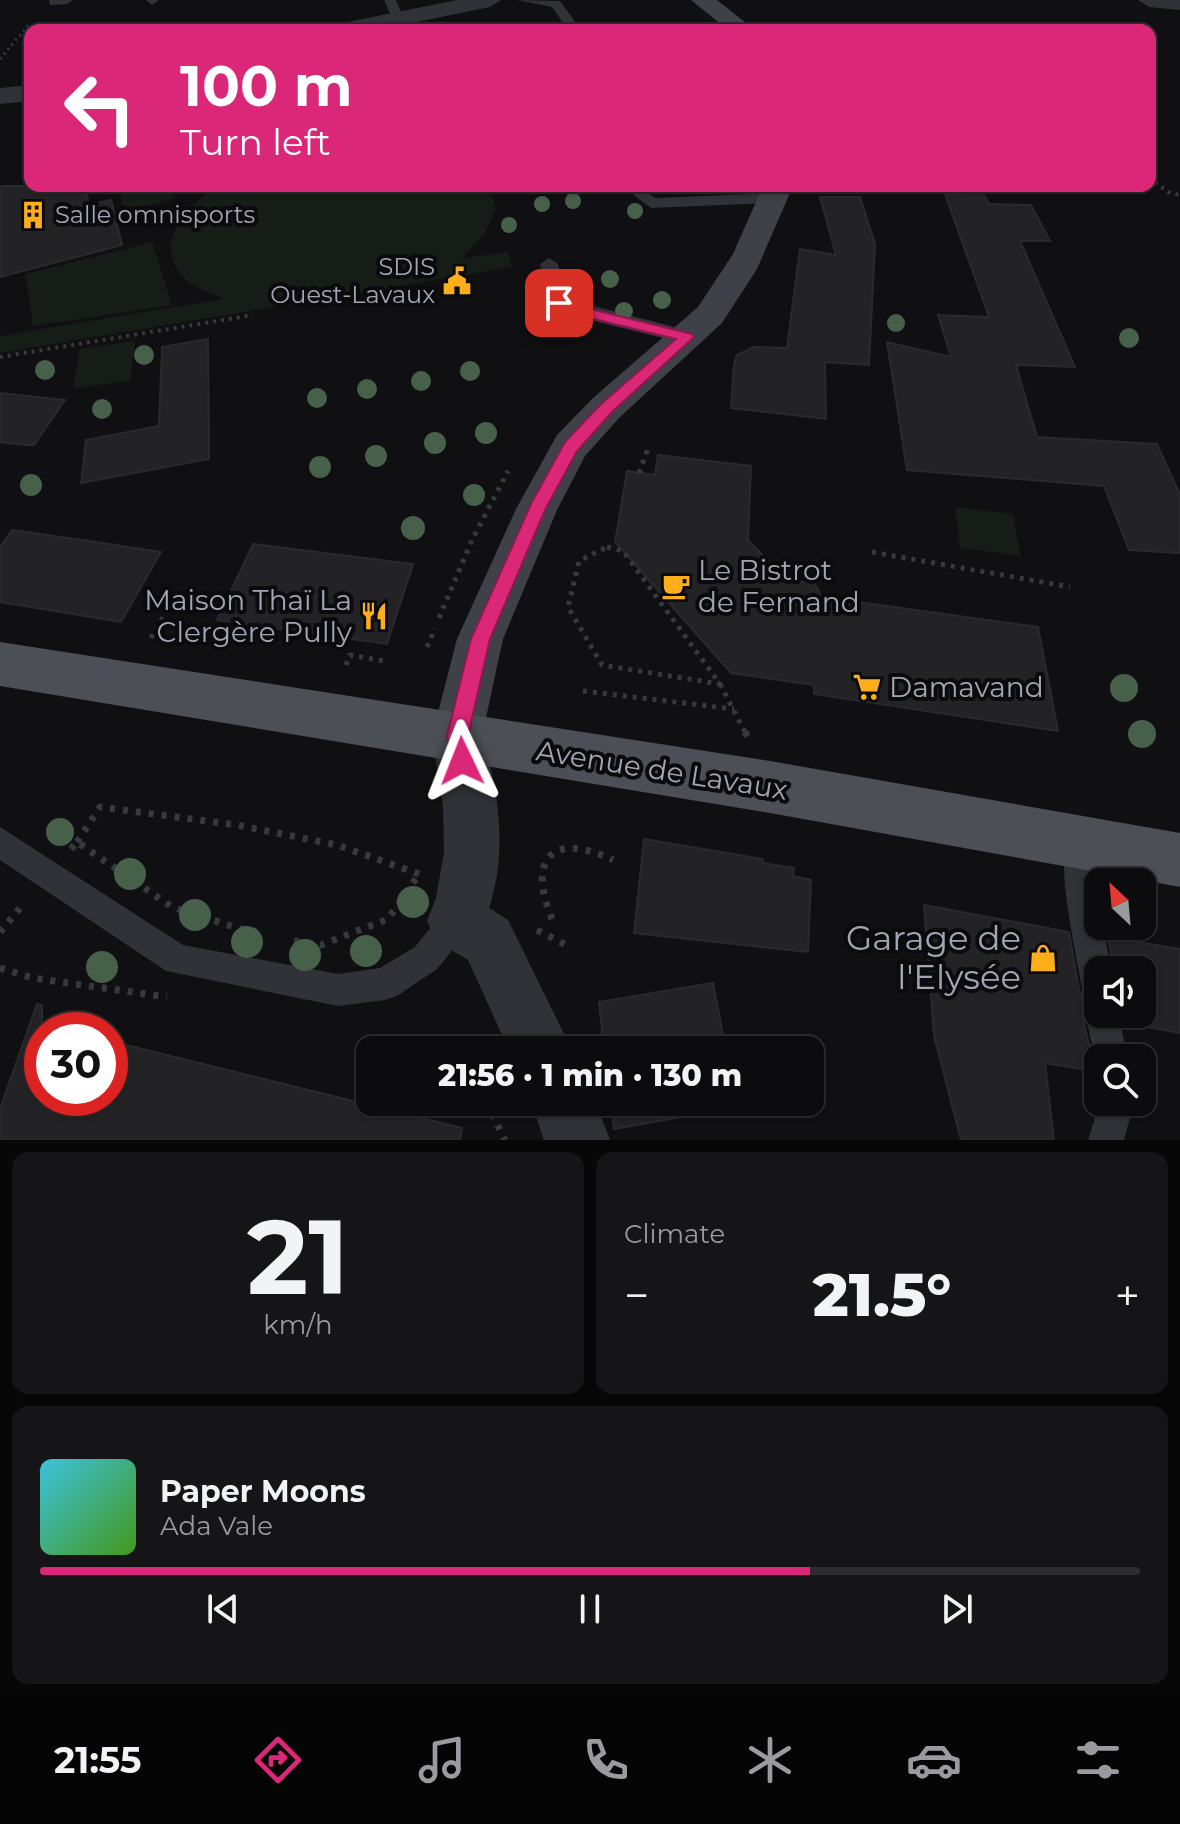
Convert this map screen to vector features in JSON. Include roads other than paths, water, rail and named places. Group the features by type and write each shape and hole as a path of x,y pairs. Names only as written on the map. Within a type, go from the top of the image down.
{"main road":[{"name":"Avenue de Lavaux","path":"0,664 770,787 1180,860"}],"street":[{"path":"358,24 394,9 490,0"},
{"path":"702,0 736,24"},
{"path":"1149,0 1180,3"},
{"path":"0,96 24,94"},
{"path":"534,1036 488,940 462,908 473,811 457,736 480,639 537,509 571,446 606,408 687,337 724,297 753,251 776,192"},
{"path":"568,1116 577,1140"}],"lane":[{"path":"523,0 556,4 571,24"},
{"path":"637,192 651,203 776,192"},
{"path":"549,264 559,303 582,312 687,337"},
{"path":"0,842 177,960 338,990 385,984 426,958 462,908"},
{"path":"1078,843 1083,902 1092,956"},
{"path":"1106,1140 1113,1116"}],"place":[{"name":"Salle omnisports","path":"33,215"},
{"name":"SDIS Ouest-Lavaux","path":"457,281"},
{"name":"Le Bistrot de Fernand","path":"676,586"},
{"name":"Maison Thaï La Clergère Pully","path":"374,616"},
{"name":"Damavand","path":"867,687"},
{"name":"Garage de l'Elysée","path":"1043,958"}]}
